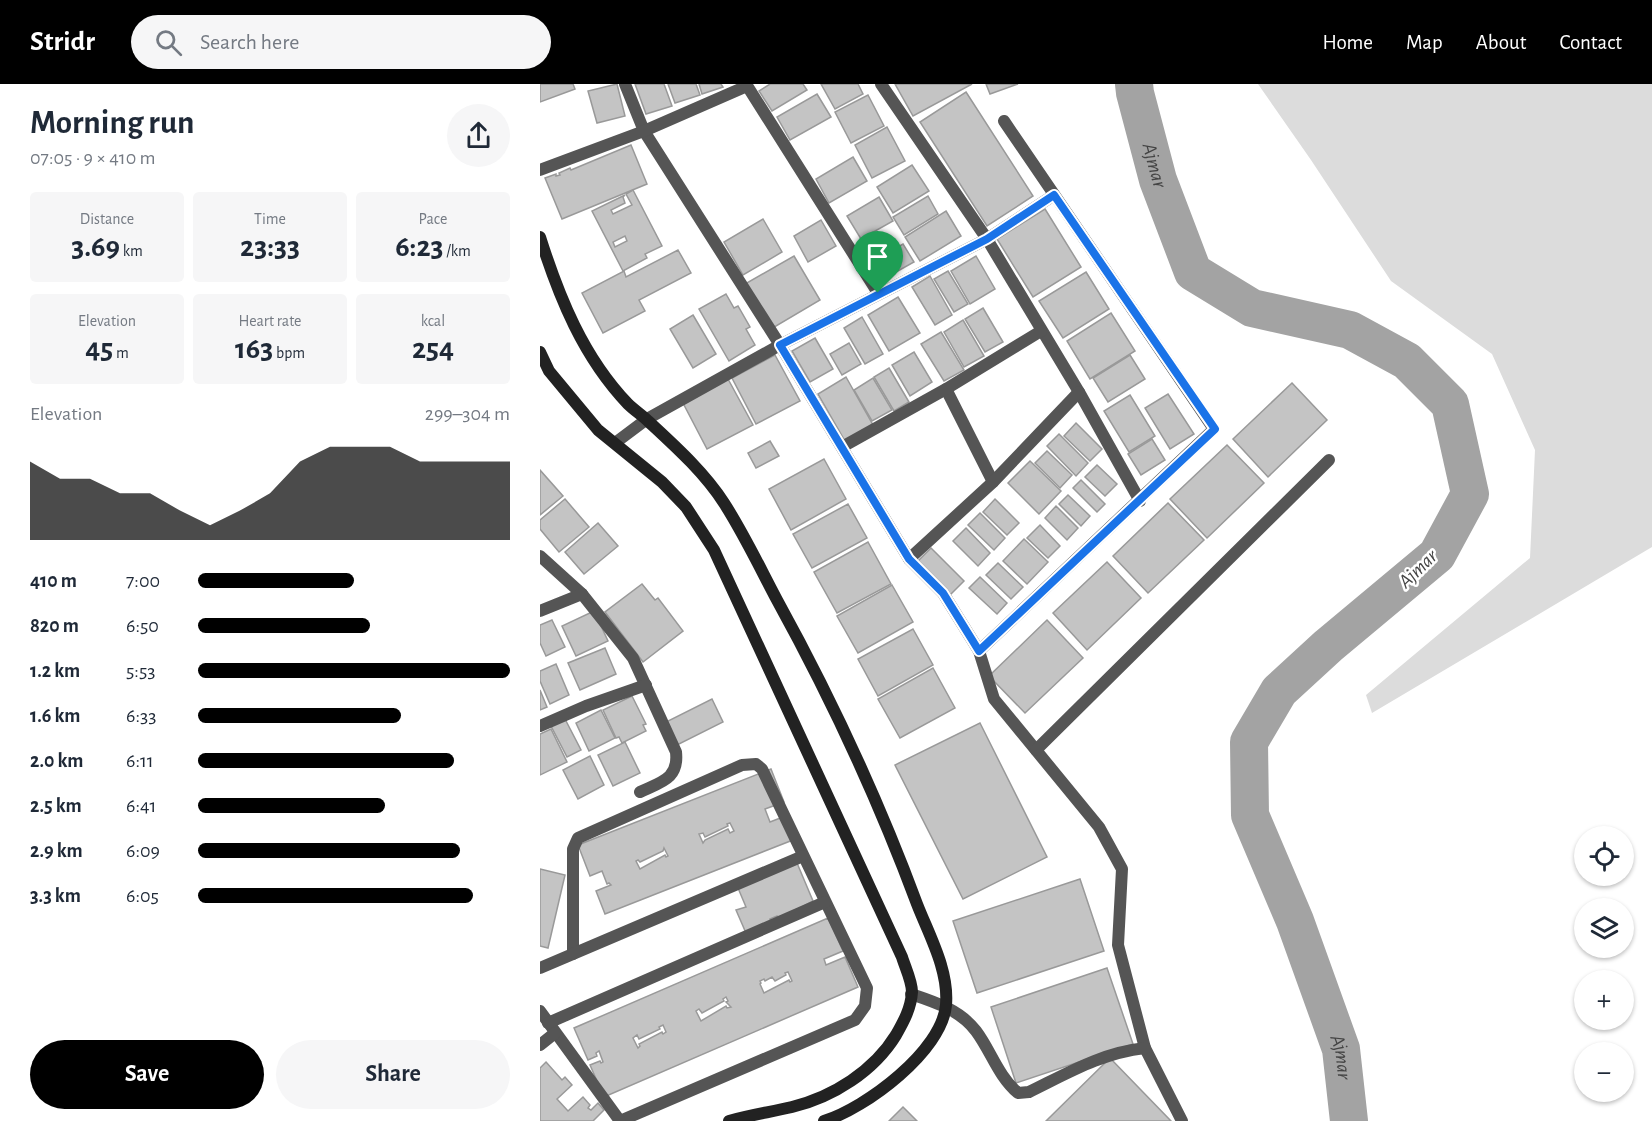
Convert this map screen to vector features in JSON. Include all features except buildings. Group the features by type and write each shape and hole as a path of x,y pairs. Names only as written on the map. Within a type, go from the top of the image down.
{"street":[{"path":"626,84 644,131 780,345 909,559 943,593 979,651 994,699 1099,826 1122,869 1118,945 1145,1048 1182,1121"},
{"path":"882,84 987,239 1079,392 1140,501"},
{"path":"540,170 644,131 747,85 878,293"},
{"path":"979,651 1215,429 1004,121"},
{"path":"615,443 646,419 878,293 987,239 1054,195"},
{"path":"540,237 566,311 590,356 628,404 706,479 724,503 818,674 894,843 946,979 946,1006 941,1024 923,1050 899,1076 878,1094 848,1113 829,1120"},
{"path":"842,447 946,389 1041,331"},
{"path":"540,352 549,371 598,430 670,490 686,507 714,550 902,957 911,994 908,1015 888,1047 861,1073 840,1088 823,1096 793,1106 729,1121"},
{"path":"946,389 993,482"},
{"path":"909,559 993,482 1079,392"},
{"path":"1036,750 1329,460"},
{"path":"540,556 582,594 633,658 676,752 677,764 670,777 640,792"},
{"path":"540,611 582,594"},
{"path":"540,726 586,705 645,685"},
{"path":"540,1011 620,1121 855,1020 865,1006 867,988 762,769 756,764 742,765 578,838 573,849 573,954"},
{"path":"540,968 803,856"},
{"path":"540,1045 552,1028 825,902"},
{"path":"911,994 946,1006 975,1030 1008,1084 1018,1093 1029,1092 1104,1056 1145,1048"}],"shaded area":[{"path":"1258,84 1652,84 1652,547 1372,713 1366,695 1530,558 1535,450 1492,354 1391,281"}],"waterway":[{"name":"Ajmar","path":"1134,84 1158,180 1193,272 1252,308 1350,330 1407,361 1450,404 1470,494 1437,555 1328,646 1279,691 1249,742 1250,815 1295,921 1341,1049 1349,1121"}],"route":[{"path":"1054,195 1215,429 979,651 943,593 909,559 780,345 878,293 987,239 1054,195"}]}
